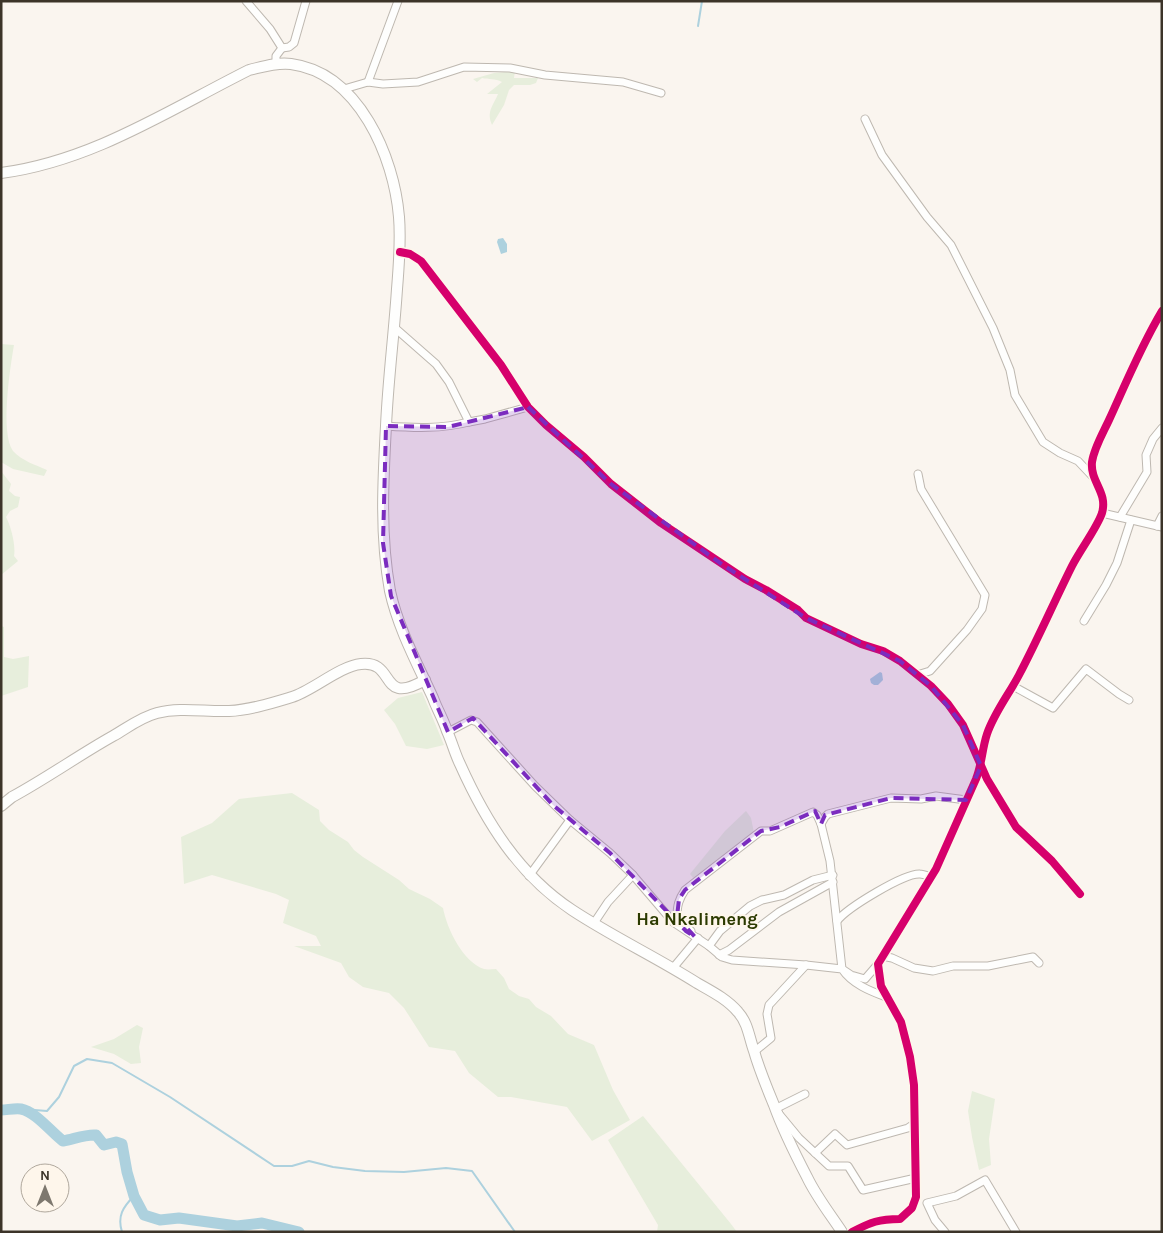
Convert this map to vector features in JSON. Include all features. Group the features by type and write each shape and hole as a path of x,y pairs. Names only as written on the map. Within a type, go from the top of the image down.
{"main road":[{"path":"1,173 52,162 93,147 137,129 249,70 276,64 289,63 308,68 330,78 344,89 367,116 389,167 399,215 400,252 386,426 383,515 383,543 386,567 391,596 402,629 448,732 458,762 494,830 529,876 555,898 594,924 673,968 722,998 737,1010 746,1022 754,1052 775,1109 808,1180 842,1232"},
{"path":"1,806 12,797 108,738 156,713 189,709 227,711 245,709 296,697 360,664 371,665 380,670 392,686 398,689 411,688 424,680"}],"street":[{"path":"246,1 282,48"},
{"path":"276,64 276,56 282,48 290,47 294,43 306,1"},
{"path":"368,82 398,1"},
{"path":"344,89 368,82 383,84 418,82 464,67 510,68 545,75 623,82 661,93"},
{"path":"448,732 471,720 477,722 535,786 570,820 633,875 673,922 719,955 732,960 842,969 851,975 865,979 878,964 931,877 981,766 986,736 1039,636 1072,565 1102,513 1104,496 1094,479 1078,461 1060,453 1043,442 1015,395 1010,370 994,328 951,245 927,217 882,155 865,118"},
{"path":"400,252 410,254 421,261 501,365 528,408 584,457 611,484 661,523 723,565 798,610 806,618 882,652 900,662 931,686 948,704 963,725 981,766 1016,827 1052,861 1080,894"},
{"path":"1094,479 1092,463 1097,446 1135,363 1162,311"},
{"path":"395,328 436,364 449,382 469,422"},
{"path":"386,426 440,428 485,420 528,408"},
{"path":"1120,517 1147,472 1146,455 1153,439 1162,428"},
{"path":"918,474 921,489 985,595 982,609 967,630 930,670 918,675"},
{"path":"1102,513 1159,526 1162,516"},
{"path":"1084,621 1118,563 1131,520"},
{"path":"1013,686 1054,708 1086,669 1129,700"},
{"path":"822,824 824,817 828,814 891,798 921,799 936,796 966,800"},
{"path":"697,938 678,917 679,899 686,890 761,832 775,830 812,812 817,815 822,824 833,879 842,969 846,975 862,987 886,997"},
{"path":"529,876 570,820"},
{"path":"836,921 849,909 891,884 919,874 931,877"},
{"path":"594,924 608,902 633,875"},
{"path":"709,946 720,931 750,906 762,900 784,894 813,880 833,879"},
{"path":"719,955 729,950 780,912 833,879"},
{"path":"673,968 697,938"},
{"path":"882,956 892,958 914,968 925,970 940,970 960,966 988,966 1033,957 1038,963"},
{"path":"852,1232 871,1222 884,1219 900,1219 912,1208 916,1197 914,1085 910,1056 901,1022 886,997 879,978 878,964"},
{"path":"754,1052 771,1038 767,1014 770,1005 806,965"},
{"path":"805,1094 775,1109 799,1138 829,1166 848,1166 863,1190 916,1178"},
{"path":"815,1153 835,1134 847,1145 908,1128 914,1124"},
{"path":"945,1232 935,1220 927,1203 956,1196 985,1180 1016,1232"}],"highlighted area":[{"path":"528,407 611,484 723,565 806,618 900,661 931,686 963,725 981,766 966,800 891,798 825,815 821,824 815,811 780,827 761,831 685,890 679,899 677,917 695,937 686,931 610,853 553,805 473,718 448,732 391,596 383,543 386,426 448,427"}],"green space":[{"path":"515,71 514,78 538,78 536,83 514,85 509,90 504,105 492,125 490,113 498,94 487,94 502,82 482,78 477,82 473,79 494,73"},
{"path":"1,344 14,345 7,400 9,442 13,451 21,457 47,470 44,476 13,469 1,462"},
{"path":"1,471 11,484 9,491 15,496 20,497 18,507 10,511 6,517 13,536 14,556 18,561 1,575"},
{"path":"1,626 4,627 4,657 13,659 29,656 28,687 1,696"},
{"path":"422,692 444,745 427,749 406,746 395,724 384,710 398,698"},
{"path":"292,793 319,810 320,821 329,830 348,842 363,857 399,880 409,889 430,899 443,908 448,925 457,944 476,965 484,969 496,969 504,978 509,989 519,996 529,999 536,1007 551,1016 568,1034 594,1045 613,1090 630,1120 592,1141 567,1107 511,1097 498,1097 469,1073 455,1051 429,1047 404,1008 389,993 363,987 349,977 341,963 294,946 321,946 316,936 283,923 289,900 276,894 212,875 184,884 181,837 212,823 239,799"},
{"path":"746,811 751,818 754,833 695,880 690,874 725,831"},
{"path":"137,1025 143,1028 139,1047 141,1063 131,1064 114,1054 91,1047 114,1039"},
{"path":"972,1091 995,1099 989,1139 991,1165 979,1170 968,1111"},
{"path":"643,1116 737,1232 657,1232 658,1225 608,1140"}],"water":[{"path":"503,238 507,244 507,252 501,254 497,242 498,239"},
{"path":"880,672 882,673 883,680 878,685 874,685 870,679"}],"waterway":[{"path":"698,26 702,1"},
{"path":"22,1109 47,1111 59,1097 74,1066 87,1059 112,1063 170,1097 274,1166 292,1166 309,1161 333,1167 365,1171 404,1172 446,1168 472,1171 515,1232"},
{"path":"1,1110 19,1109 27,1111 38,1118 63,1141 96,1135 104,1145 116,1142 122,1144 134,1196 144,1215 160,1220 179,1218 237,1226 262,1223 299,1232"},
{"path":"122,1232 120,1221 122,1212 134,1196"}],"cycle path":[{"path":"400,252 410,254 421,261 501,365 528,407 611,484 661,523 745,579 798,610 806,618 861,644 883,651 900,661 931,686 948,704 963,725 987,779 1016,827 1052,861 1080,894"},
{"path":"852,1232 875,1222 900,1219 912,1208 916,1197 914,1085 910,1057 901,1022 881,986 878,964 936,869 976,779 990,726 1026,661 1072,566 1100,519 1103,499 1092,469 1095,451 1140,351 1162,311"}],"district":[{"name":"Ha Nkalimeng","path":"697,919"}]}
